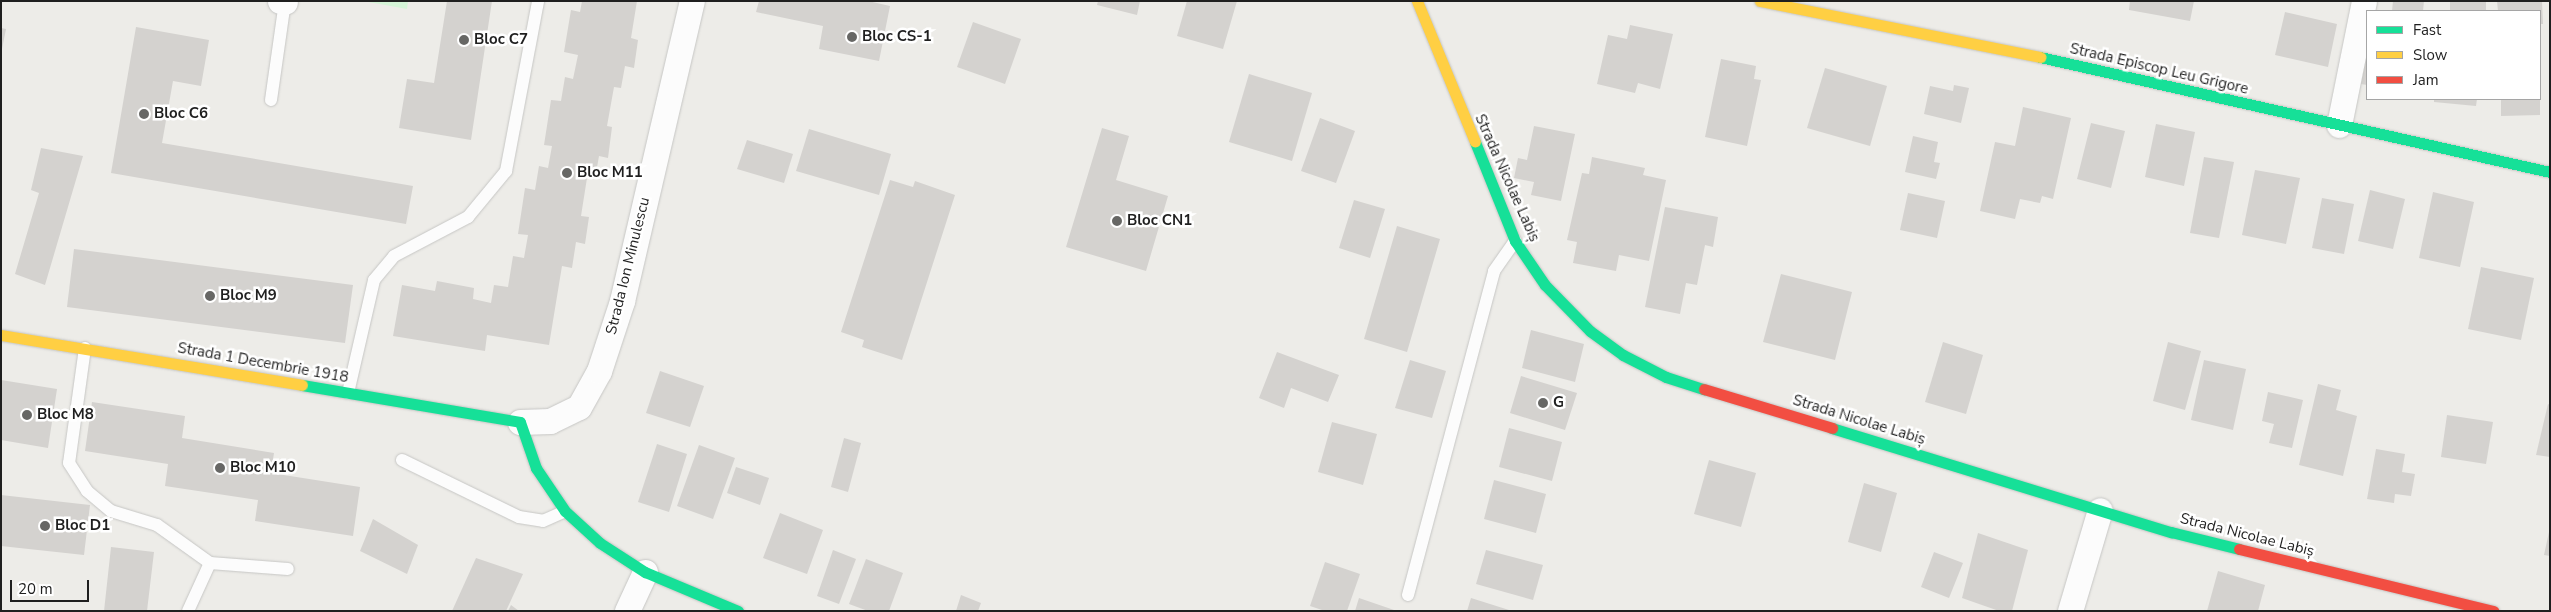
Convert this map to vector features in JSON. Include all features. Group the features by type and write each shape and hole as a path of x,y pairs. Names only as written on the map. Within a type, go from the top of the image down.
{"street":[{"name":"Strada Ion Minulescu","path":"520,422 550,421 579,407 599,371 622,301 692,1"},
{"name":"Strada Nicolae Labiș","path":"1416,1 1516,241 1545,285 1590,331 1623,355 1666,377 2171,532 2494,611"},
{"name":"Strada Episcop Leu Grigore","path":"1760,1 2007,50 2550,172"},
{"path":"2339,125 2364,1"},
{"name":"Strada 1 Decembrie 1918","path":"1,335 520,422"},
{"path":"520,422 536,468 564,511 600,543 645,572 738,611"},
{"path":"2070,611 2100,510"},
{"path":"627,611 645,572"}],"lane":[{"path":"348,392 374,280 394,256 468,217 506,171 538,1"},
{"path":"271,100 283,2"},
{"path":"1408,595 1494,271 1516,241"},
{"path":"85,348 69,463 88,491 110,511 157,525 210,563 288,569"},
{"path":"402,460 519,517 543,521 564,511"},
{"path":"188,611 210,563"}],"green space":[{"path":"363,1 408,1 407,9"}],"building":[{"name":"Bloc C7","path":"447,1 492,1 471,140 399,128 407,79 434,83"},
{"name":"Bloc M11","path":"582,1 637,1 631,38 638,40 634,68 625,66 621,88 614,87 607,126 612,127 608,158 599,156 595,179 587,178 581,216 589,217 585,244 576,242 572,268 562,266 549,345 487,335 485,351 393,336 402,285 435,291 437,281 474,288 473,299 491,303 494,285 508,287 513,256 524,258 528,235 518,234 525,188 535,190 539,166 548,168 552,146 544,145 551,100 561,101 565,77 573,79 578,55 564,52 571,10 580,12"},
{"name":"Bloc CS-1","path":"759,1 868,1 890,6 879,61 819,49 823,26 756,12"},
{"path":"1098,1 1140,1 1137,15 1097,5"},
{"path":"1187,1 1237,1 1223,49 1177,36"},
{"path":"2130,1 2194,1 2190,21 2129,10"},
{"path":"2393,1 2424,1 2423,10 2392,10"},
{"path":"2450,1 2486,1 2486,10 2450,10"},
{"path":"2497,1 2542,1 2543,24 2541,24 2541,10 2498,10"},
{"path":"2285,12 2337,24 2328,67 2275,55"},
{"path":"973,22 1021,39 1005,84 957,67"},
{"path":"1630,25 1673,34 1660,89 1638,83 1635,93 1597,84 1608,35 1627,39"},
{"name":"Bloc C6","path":"136,27 209,40 201,86 173,81 162,143 413,186 406,224 111,173"},
{"path":"1,28 6,29 2,49 1,49"},
{"path":"2366,57 2366,85 2361,84"},
{"path":"1721,59 1756,66 1754,79 1761,80 1747,146 1705,137"},
{"path":"1825,68 1887,86 1870,146 1807,128"},
{"path":"1249,74 1312,93 1292,161 1229,142"},
{"path":"1954,85 1969,88 1961,123 1924,114 1930,86 1953,91"},
{"path":"2434,100 2477,100 2476,106 2434,102"},
{"path":"2501,100 2540,100 2540,115 2501,116"},
{"path":"2023,107 2071,118 2053,199 2042,196 2040,203 2020,199 2015,219 1980,211 1995,142 2015,146"},
{"path":"1320,118 1355,131 1336,183 1301,171"},
{"path":"2091,123 2125,131 2111,188 2077,179"},
{"path":"2156,124 2195,132 2184,186 2145,177"},
{"path":"1534,126 1575,134 1561,201 1531,195 1534,182 1514,178 1518,158 1527,160"},
{"name":"Bloc CN1","path":"1102,128 1129,136 1116,180 1168,196 1146,271 1066,247"},
{"path":"809,129 891,154 879,195 796,171"},
{"path":"1913,136 1938,142 1934,162 1940,163 1936,179 1905,172"},
{"path":"747,140 793,154 784,183 737,169"},
{"path":"41,148 83,156 45,285 15,274 39,193 31,190"},
{"path":"1592,157 1645,168 1643,175 1666,180 1649,261 1619,255 1616,271 1573,263 1577,242 1567,240 1582,173 1589,174"},
{"path":"2204,157 2234,162 2219,238 2190,233"},
{"path":"2255,170 2300,178 2286,244 2242,235"},
{"path":"890,180 913,187 915,181 955,195 902,360 862,347 864,340 841,332"},
{"path":"2370,190 2405,199 2393,249 2358,241"},
{"path":"2433,192 2474,202 2460,267 2419,258"},
{"path":"1908,193 1945,201 1937,238 1900,230"},
{"path":"2322,198 2354,204 2344,254 2312,248"},
{"path":"1354,200 1385,209 1370,258 1339,248"},
{"path":"1665,207 1718,217 1713,247 1705,245 1697,285 1686,283 1680,314 1645,307"},
{"path":"1397,226 1440,239 1407,352 1364,339"},
{"name":"Bloc M9","path":"74,249 353,285 345,343 67,307"},
{"path":"2481,267 2534,278 2521,340 2468,329"},
{"path":"1781,274 1852,292 1835,360 1763,342"},
{"path":"1531,330 1584,344 1575,382 1522,368"},
{"path":"1943,342 1983,355 1966,414 1925,402"},
{"path":"2168,342 2201,351 2185,410 2153,401"},
{"path":"1277,352 1339,375 1328,402 1291,388 1284,408 1259,398"},
{"path":"1410,360 1446,371 1432,418 1395,408"},
{"path":"2204,360 2246,369 2233,430 2191,420"},
{"path":"660,371 704,386 690,427 646,413"},
{"name":"G","path":"1521,376 1577,393 1565,430 1510,413"},
{"name":"Bloc M8","path":"1,380 57,389 48,448 1,440"},
{"path":"2318,384 2341,390 2336,410 2357,416 2343,476 2299,465"},
{"path":"2268,392 2303,400 2292,448 2269,443 2274,424 2262,421"},
{"name":"Bloc M10","path":"92,402 185,416 182,438 274,453 271,473 360,487 353,536 255,521 258,500 165,486 168,464 85,451"},
{"path":"2548,404 2550,405 2550,457 2536,455"},
{"path":"2447,415 2493,422 2486,464 2441,457"},
{"path":"1332,422 1377,434 1363,485 1318,472"},
{"path":"1509,428 1562,442 1552,481 1499,467"},
{"path":"844,438 861,443 848,492 831,487"},
{"path":"657,444 687,454 669,512 638,502"},
{"path":"699,445 735,458 713,519 677,506"},
{"path":"2376,449 2405,454 2402,472 2415,474 2411,496 2395,494 2394,503 2367,499"},
{"path":"1709,460 1756,473 1741,527 1694,514"},
{"path":"736,467 769,478 760,505 727,493"},
{"path":"1494,480 1546,494 1536,533 1484,519"},
{"path":"1864,483 1897,493 1881,552 1848,542"},
{"name":"Bloc D1","path":"1,495 90,505 84,555 1,546"},
{"path":"780,513 823,530 807,574 763,558"},
{"path":"373,519 418,545 407,574 360,551"},
{"path":"2550,532 2550,556 2544,555"},
{"path":"1978,533 2028,550 2012,611 1999,611 1962,598"},
{"path":"111,547 154,552 147,611 104,611"},
{"path":"833,550 856,559 839,604 817,596"},
{"path":"1486,550 1543,565 1533,600 1476,584"},
{"path":"1934,552 1963,563 1949,598 1921,587"},
{"path":"476,558 523,574 506,611 452,611"},
{"path":"866,559 903,573 889,611 868,611 849,604"},
{"path":"1325,562 1360,574 1347,611 1325,611 1310,606"},
{"path":"2218,571 2265,585 2258,611 2207,611"},
{"path":"961,595 981,603 978,611 956,611"},
{"path":"1359,598 1394,610 1394,611 1355,611"},
{"path":"1471,598 1509,610 1509,611 1467,611"},
{"path":"511,605 519,611 508,611"}],"traffic: fast":[{"path":"2040,57 2550,172"},
{"path":"1475,142 1515,241 1545,285 1590,331 1623,355 1666,377 1704,389"},
{"path":"302,385 520,422 536,468 565,511 600,543 645,572 738,611"},
{"path":"1832,428 2171,532 2239,549"}],"traffic: slow":[{"path":"1417,1 1475,142"},
{"path":"1760,1 2040,57"},
{"path":"1,335 302,385"}],"traffic: jam":[{"path":"1704,389 1832,428"},
{"path":"2239,549 2494,611"}],"place":[{"name":"Bloc CS-1","path":"852,37"},
{"name":"Bloc C7","path":"464,40"},
{"name":"Bloc C6","path":"144,114"},
{"name":"Bloc M11","path":"567,173"},
{"name":"Bloc CN1","path":"1117,221"},
{"name":"Bloc M9","path":"210,296"},
{"name":"G","path":"1543,403"},
{"name":"Bloc M8","path":"27,415"},
{"name":"Bloc M10","path":"220,468"},
{"name":"Bloc D1","path":"45,526"}]}
